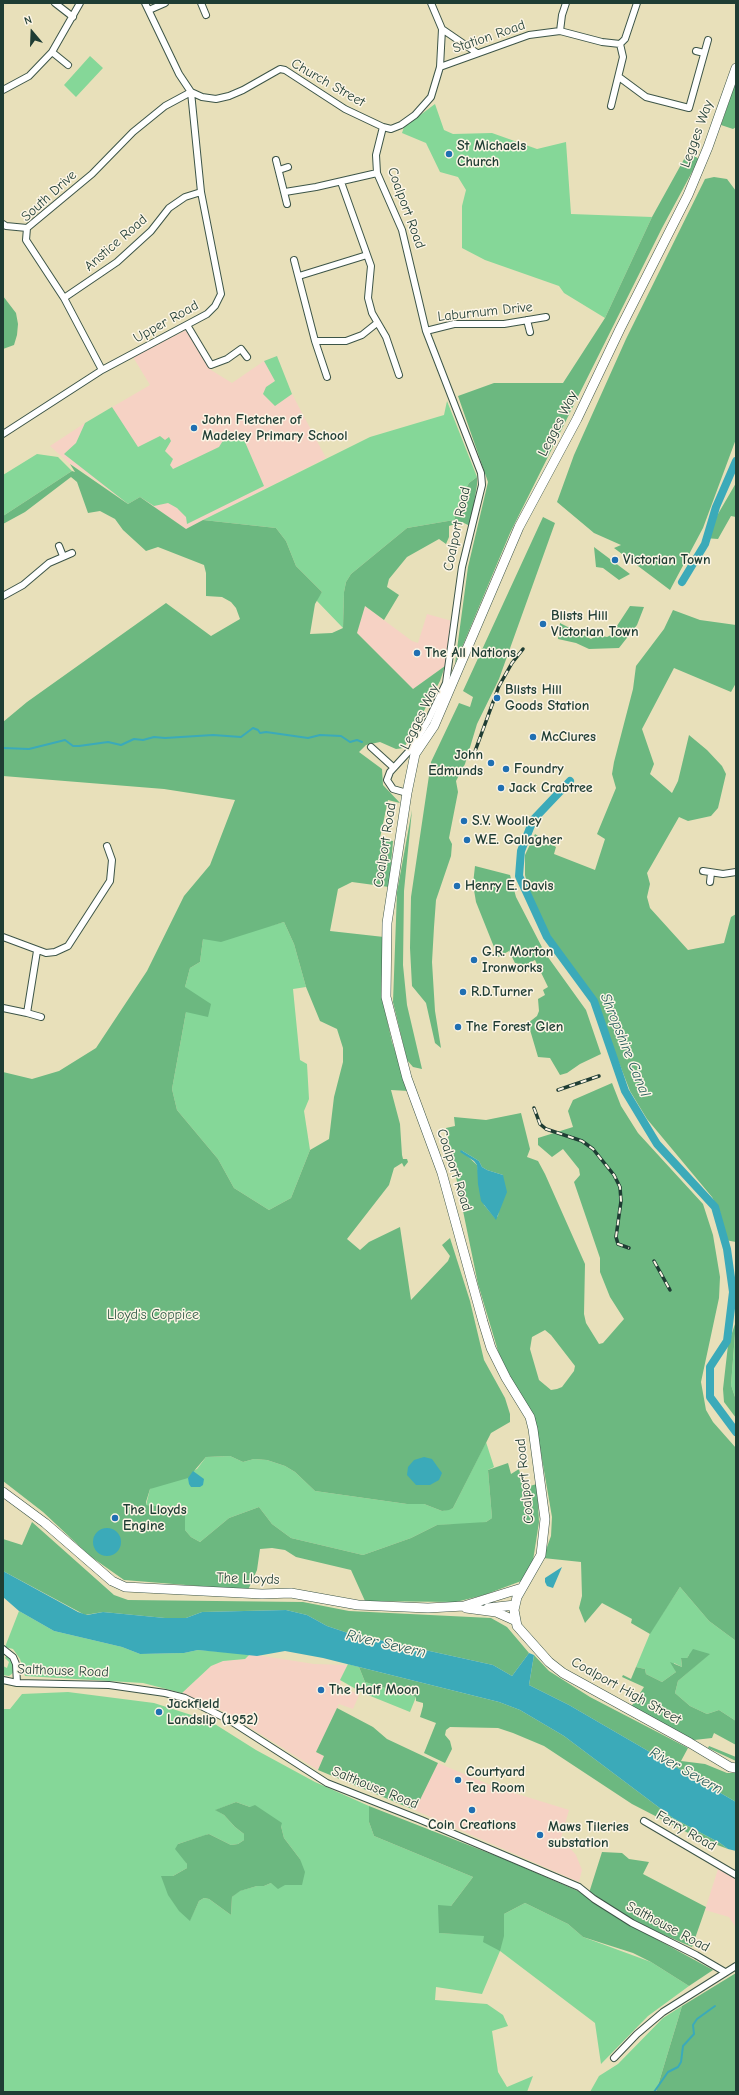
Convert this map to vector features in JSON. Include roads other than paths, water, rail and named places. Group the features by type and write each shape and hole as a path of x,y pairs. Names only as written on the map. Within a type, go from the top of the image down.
{"street":[{"path":"55,3 73,17"},
{"path":"3,90 29,76 52,52 80,3"},
{"path":"145,3 179,74 191,92"},
{"path":"149,10 165,3"},
{"path":"201,3 206,15"},
{"path":"383,127 391,128 401,125 424,106 431,97 440,67 442,29 431,3"},
{"path":"560,32 562,15 566,3"},
{"path":"611,106 624,57 620,44 625,38 637,3"},
{"path":"442,29 477,53"},
{"name":"Station Road","path":"440,67 529,35 560,32 602,42 620,44"},
{"path":"618,77 646,97 689,108 708,40"},
{"path":"696,51 704,53"},
{"path":"52,52 68,66"},
{"name":"Legges Way","path":"407,793 415,754 434,726 519,527 577,419 620,329 688,195 708,147 736,68"},
{"name":"Church Street","path":"191,92 202,97 216,99 229,96 244,90 280,69 285,70 345,109 383,127"},
{"name":"Upper Road","path":"3,434 102,370 207,314 215,306 222,294 201,192 191,92"},
{"name":"South Drive","path":"102,370 64,298 26,240 27,228 92,174 133,132 165,106 191,92"},
{"name":"Coalport Road","path":"383,127 376,155 377,173 402,230 426,331 481,473 482,485 462,567 446,683 428,721 411,749 393,767 387,780 393,789 407,793 397,835 388,923 386,997 407,1078 442,1173 487,1335 506,1378 530,1417 533,1429 545,1519 541,1554 522,1588"},
{"path":"276,160 287,204"},
{"path":"279,170 288,167"},
{"path":"285,192 341,182 377,173"},
{"path":"341,182 371,266 368,298 372,313 386,337 399,375"},
{"name":"Anstice Road","path":"64,298 117,262 151,231 169,208 185,197 201,192"},
{"path":"3,224 6,226 27,228"},
{"path":"299,276 367,255"},
{"path":"294,260 315,341 327,377"},
{"name":"Laburnum Drive","path":"426,331 454,324 504,324 546,317"},
{"path":"527,320 530,332"},
{"path":"315,341 346,341 362,335 377,323"},
{"path":"187,325 211,365 227,359 241,349 247,357"},
{"path":"59,546 63,556"},
{"path":"3,596 23,585 49,563 72,553"},
{"path":"371,747 393,767"},
{"path":"3,937 37,951 55,952 63,950 74,940 110,881 112,860 107,846"},
{"path":"703,871 711,873 736,872"},
{"path":"710,882 711,873"},
{"path":"27,1013 37,951"},
{"path":"3,1008 41,1017"},
{"name":"The Lloyds","path":"3,1492 45,1523 112,1581 125,1587 262,1594 291,1593 358,1605 428,1608 456,1607 522,1588"},
{"path":"516,1622 516,1597 522,1588"},
{"path":"479,1609 515,1605"},
{"path":"456,1607 479,1609 503,1615 516,1622"},
{"name":"Coalport High Street","path":"516,1622 522,1633 536,1648 564,1673 730,1767 736,1768"},
{"path":"3,1649 13,1657 16,1664 17,1683"},
{"name":"Salthouse Road","path":"3,1680 17,1683 109,1685 165,1693 185,1698 229,1720 327,1784 421,1820 579,1887 594,1900 632,1923 696,1955 725,1972"},
{"name":"Ferry Road","path":"644,1821 736,1875"},
{"path":"614,2058 636,2034 663,2012 736,1966"}],"water":[{"path":"461,1150 479,1161 482,1167 487,1170 503,1175 507,1192 496,1220 481,1201 477,1165 474,1161 460,1152"},
{"path":"424,1457 432,1459 442,1473 439,1480 430,1485 416,1485 407,1475 408,1467 414,1460"},
{"path":"193,1471 204,1479 203,1485 200,1487 191,1487 189,1484 188,1478"},
{"path":"107,1528 117,1532 121,1542 117,1552 107,1556 97,1552 93,1542 97,1532"},
{"path":"562,1567 553,1588 547,1586 545,1578"},
{"name":"River Severn","path":"3,1571 78,1612 87,1615 103,1612 165,1618 186,1618 202,1612 286,1610 307,1615 327,1626 348,1633 493,1665 512,1676 529,1653 534,1655 529,1685 569,1705 736,1802 736,1851 728,1849 720,1843 673,1818 564,1736 520,1710 499,1702 323,1658 285,1651 257,1656 198,1650 184,1653 140,1654 122,1647 54,1631 19,1611 3,1597"}],"waterway":[{"name":"Shropshire Canal","path":"682,582 705,544 716,507 736,461"},
{"path":"3,748 29,749 65,740 73,746 79,746 108,742 121,745 134,739 143,740 154,737 165,738 213,735 241,737 253,728 258,730 260,733 266,732 308,738 320,735 341,736 350,742 357,740 362,742"},
{"name":"Shropshire Canal","path":"570,781 533,820 521,851 519,876 547,937 594,1001 625,1091 657,1144 715,1207 727,1249 733,1292 727,1341 710,1367 710,1397 736,1432"},
{"path":"654,2092 668,2072 678,2067 681,2062 683,2046 694,2034 693,2025 697,2019 715,2006"}],"railway":[{"path":"474,754 499,686 512,663 523,649"},
{"path":"558,1090 599,1076"},
{"path":"534,1108 540,1124 546,1129 582,1141 593,1149 614,1175 620,1187 621,1201 616,1237 618,1244 629,1248"},
{"path":"654,1261 670,1290"}],"place":[{"name":"St Michaels Church","path":"449,154"},
{"name":"John Fletcher of Madeley Primary School","path":"194,428"},
{"name":"Victorian Town","path":"615,560"},
{"name":"Blists Hill Victorian Town","path":"543,624"},
{"name":"The All Nations","path":"417,653"},
{"name":"Blists Hill Goods Station","path":"497,698"},
{"name":"McClures","path":"533,737"},
{"name":"John Edmunds","path":"491,763"},
{"name":"Foundry","path":"506,769"},
{"name":"Jack Crabtree","path":"501,788"},
{"name":"S.V. Woolley","path":"464,821"},
{"name":"W.E. Gallagher","path":"467,840"},
{"name":"Henry E. Davis","path":"457,886"},
{"name":"G.R. Morton Ironworks","path":"474,960"},
{"name":"R.D.Turner","path":"463,992"},
{"name":"The Forest Glen","path":"458,1027"},
{"name":"The Lloyds Engine","path":"115,1518"},
{"name":"The Half Moon","path":"321,1690"},
{"name":"Jackfield Landslip (1952)","path":"159,1712"},
{"name":"Courtyard Tea Room","path":"458,1780"},
{"name":"Coin Creations","path":"472,1810"},
{"name":"Maws Tileries substation","path":"540,1835"}],"park label":[{"name":"Lloyd's Coppice","path":"153,1315"}]}
